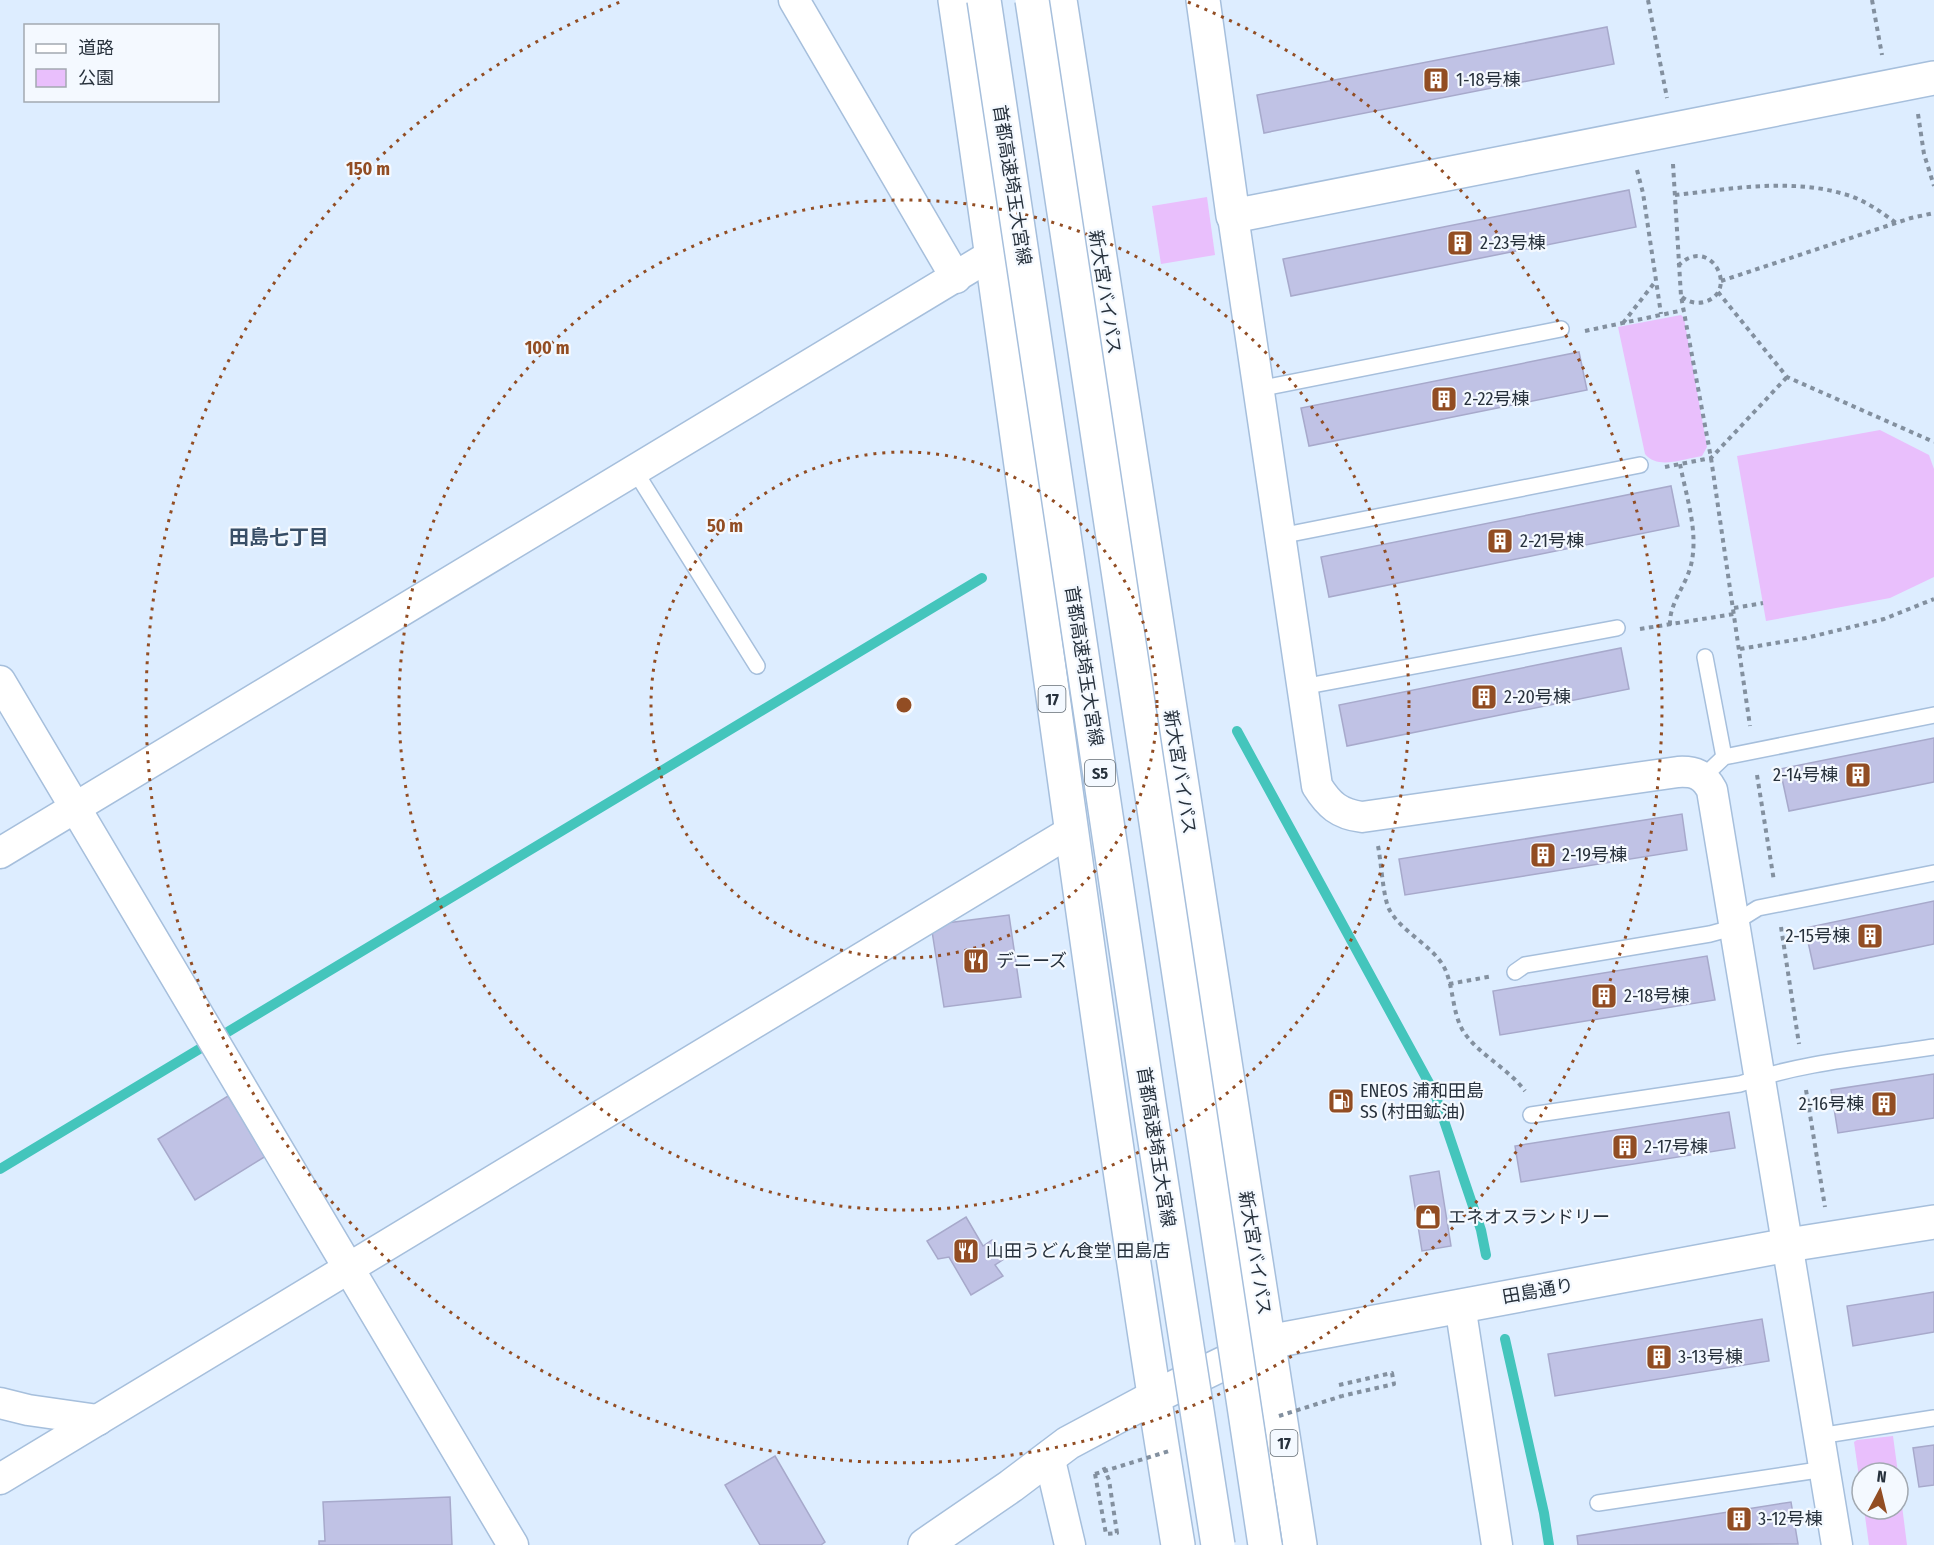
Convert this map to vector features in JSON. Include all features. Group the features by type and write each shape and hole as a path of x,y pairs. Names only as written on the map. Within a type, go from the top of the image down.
{"main road":[{"name":"17","path":"955,0 993,254 1070,832 1178,1545"},
{"name":"首都高速埼玉大宮線","path":"984,0 1218,1545"},
{"path":"1032,0 1265,1545"},
{"name":"新大宮バイパス","path":"1060,0 1300,1545"},
{"path":"1203,0 1233,216 1934,78"},
{"name":"田島通り","path":"925,1545 1011,1486 1068,1443 1268,1341 1788,1245 1934,1222"}],"street":[{"path":"794,0 956,278"},
{"path":"1233,216 1317,786 1326,801 1339,812 1362,817 1678,772 1690,772 1703,777 1712,789 1837,1545"},
{"path":"0,853 993,254"},
{"path":"0,681 513,1545"},
{"path":"0,1479 1070,832"},
{"path":"1460,1305 1497,1545"},
{"path":"0,1402 27,1410 98,1420"},
{"path":"1049,1456 1070,1545"}],"lane":[{"path":"1258,389 1561,329"},
{"path":"1280,536 1640,465"},
{"path":"635,471 757,666"},
{"path":"1302,687 1617,628"},
{"path":"1706,657 1725,757"},
{"path":"1703,777 1725,757 1934,715"},
{"path":"1515,972 1526,965 1710,934 1721,931 1758,908 1934,873"},
{"path":"1531,1115 1740,1084 1759,1077 1803,1067 1934,1047"},
{"path":"1819,1436 1934,1418"},
{"path":"1598,1503 1825,1469"}],"path":[{"path":"1648,0 1669,107"},
{"path":"1872,0 1884,64"},
{"path":"1918,112 1924,154 1934,186"},
{"path":"1673,160 1681,296 1712,459 1753,750 1825,1208"},
{"path":"1636,167 1643,193 1661,314"},
{"path":"1675,195 1777,186 1817,187 1846,194 1876,208 1896,223"},
{"path":"1721,281 1896,223 1934,213"},
{"path":"1678,266 1691,257 1707,258 1719,268 1721,281 1718,292 1706,302 1692,303 1681,296"},
{"path":"1623,323 1656,281"},
{"path":"1718,292 1787,377 1934,442"},
{"path":"1561,329 1570,334 1684,310"},
{"path":"1640,465 1654,469 1712,459 1787,377"},
{"path":"1670,625 1670,613 1687,576 1695,539 1680,464"},
{"path":"1740,650 1806,638 1884,619 1934,599"},
{"path":"1734,608 1763,603"},
{"path":"1617,628 1645,629 1734,614"},
{"path":"1374,815 1389,908 1441,963 1449,984 1455,1013 1463,1031 1474,1044 1519,1083 1527,1093 1531,1115"},
{"path":"1449,984 1515,972"},
{"path":"1339,1385 1392,1372 1394,1383 1342,1396"},
{"path":"1095,1474 1106,1534 1117,1533 1109,1479 1103,1466"}],"green space":[{"path":"1207,197 1215,255 1161,264 1152,206"},
{"path":"1681,315 1684,318 1707,447 1702,456 1662,462 1650,459 1645,454 1618,327"},
{"path":"1880,430 1929,455 1934,469 1934,577 1890,598 1766,621 1737,456"},
{"path":"1893,1436 1896,1461 1857,1461 1854,1442"},
{"path":"1866,1521 1904,1521 1907,1545 1869,1545"}],"building":[{"name":"1-18号棟","path":"1607,27 1614,64 1264,133 1257,95"},
{"name":"2-23号棟","path":"1629,190 1636,227 1291,296 1283,259"},
{"name":"2-22号棟","path":"1579,352 1587,390 1309,446 1301,408"},
{"name":"2-21号棟","path":"1671,486 1679,526 1329,597 1321,557"},
{"name":"2-20号棟","path":"1621,648 1629,689 1347,746 1339,705"},
{"name":"2-14号棟","path":"1934,738 1934,782 1789,811 1780,769"},
{"name":"2-19号棟","path":"1682,814 1687,850 1405,895 1399,859"},
{"name":"2-15号棟","path":"1934,901 1934,944 1814,969 1805,928"},
{"name":"デニーズ","path":"1009,915 1021,997 944,1007 931,925"},
{"name":"2-18号棟","path":"1707,956 1715,1000 1500,1035 1493,991"},
{"name":"2-16号棟","path":"1934,1074 1934,1118 1838,1133 1831,1090"},
{"path":"228,1096 266,1156 195,1200 158,1139"},
{"name":"2-17号棟","path":"1729,1112 1735,1148 1521,1182 1515,1146"},
{"path":"1439,1171 1451,1246 1422,1251 1410,1176"},
{"name":"山田うどん食堂 田島店","path":"966,1217 983,1246 992,1240 1004,1259 995,1265 1003,1276 971,1295 949,1257 938,1259 927,1241"},
{"path":"1934,1292 1934,1332 1853,1346 1847,1306"},
{"name":"3-13号棟","path":"1762,1319 1769,1361 1555,1396 1548,1354"},
{"path":"1934,1445 1934,1485 1919,1487 1913,1448"},
{"path":"775,1456 825,1542 821,1545 760,1545 725,1485"},
{"path":"450,1497 452,1545 319,1545 319,1541 325,1541 323,1502"},
{"name":"3-12号棟","path":"1791,1502 1798,1544 1578,1545 1577,1536"}],"waterway":[{"path":"0,1169 982,578"},
{"path":"1237,731 1435,1094 1481,1230 1486,1255"},
{"path":"1505,1339 1549,1545"}],"place":[{"name":"1-18号棟","path":"1436,80"},
{"name":"2-23号棟","path":"1460,243"},
{"name":"2-22号棟","path":"1444,399"},
{"name":"2-21号棟","path":"1500,541"},
{"name":"2-20号棟","path":"1484,697"},
{"name":"2-14号棟","path":"1858,775"},
{"name":"2-19号棟","path":"1543,855"},
{"name":"2-15号棟","path":"1870,936"},
{"name":"デニーズ","path":"976,961"},
{"name":"2-18号棟","path":"1604,996"},
{"name":"ENEOS 浦和田島 SS (村田鉱油)","path":"1341,1101"},
{"name":"2-16号棟","path":"1884,1104"},
{"name":"2-17号棟","path":"1625,1147"},
{"name":"エネオスランドリー","path":"1428,1217"},
{"name":"山田うどん食堂 田島店","path":"966,1251"},
{"name":"3-13号棟","path":"1659,1357"},
{"name":"3-12号棟","path":"1739,1519"}],"district":[{"name":"田島七丁目","path":"279,537"}]}
